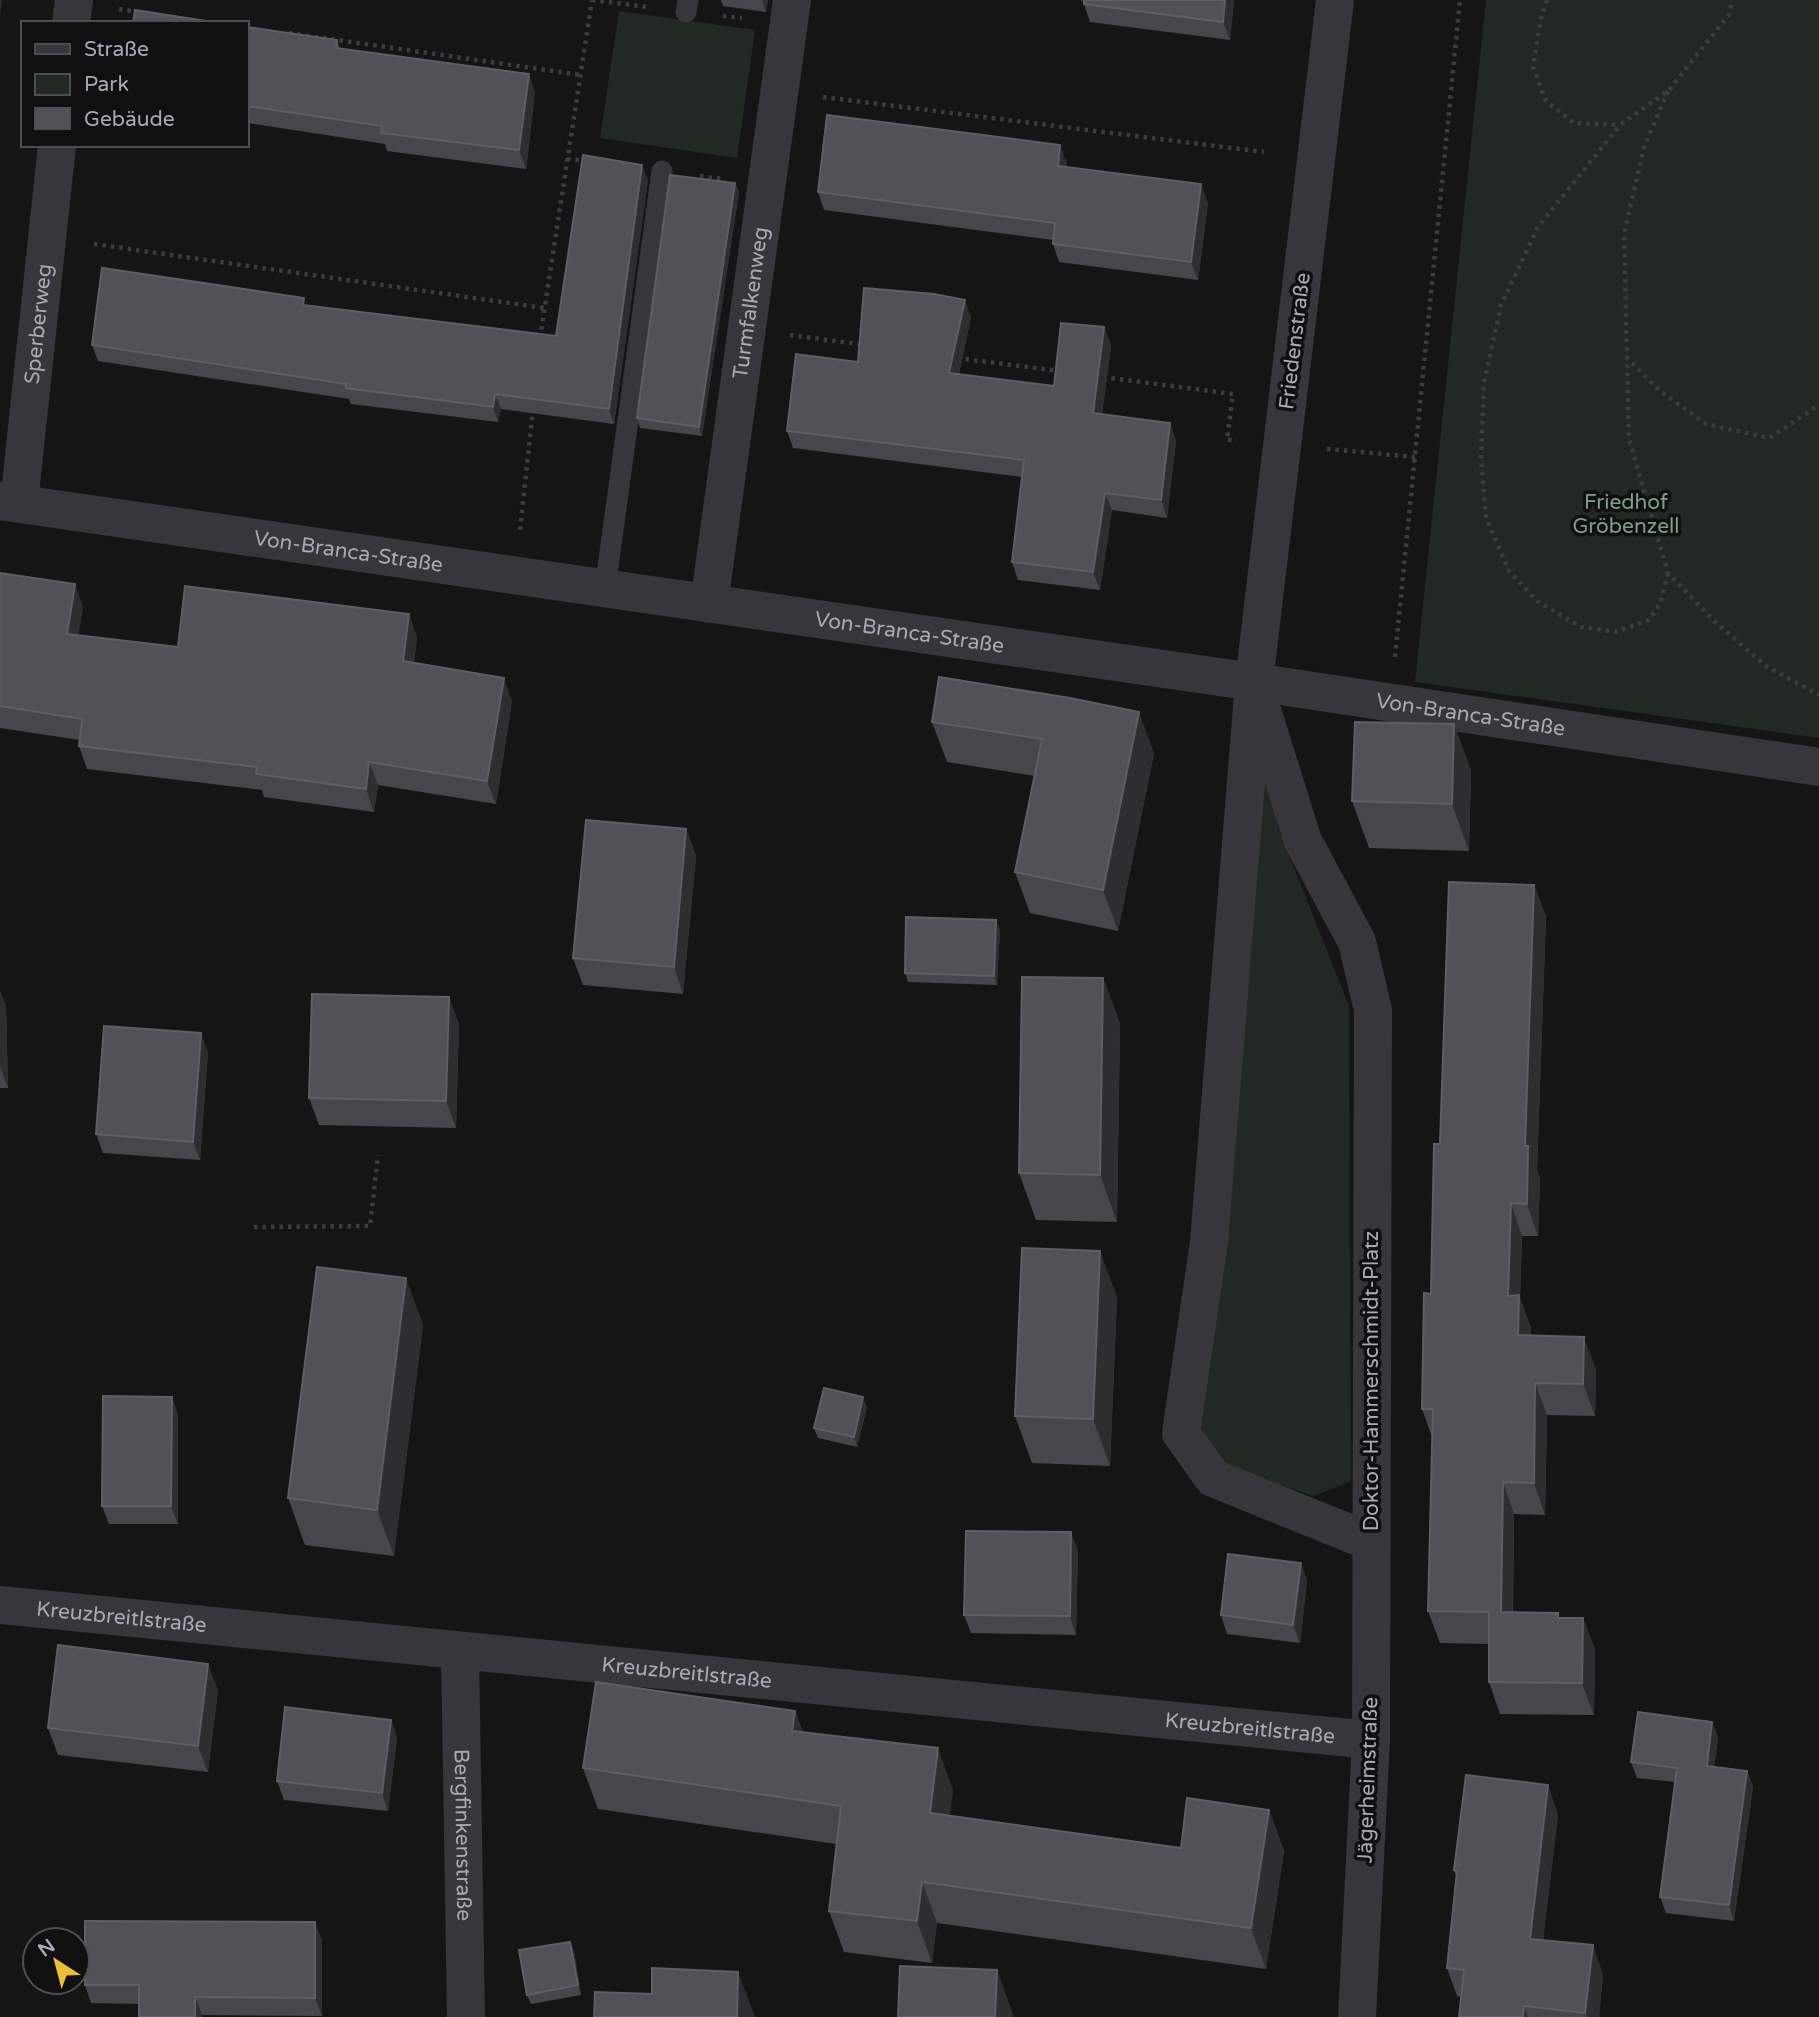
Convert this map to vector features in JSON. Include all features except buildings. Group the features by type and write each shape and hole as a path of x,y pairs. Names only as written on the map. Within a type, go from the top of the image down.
{"street":[{"name":"Turmfalkenweg","path":"709,604 792,0"},
{"name":"Friedenstraße","path":"1254,682 1335,0"},
{"name":"Sperberweg","path":"10,502 48,238 57,147"},
{"name":"Von-Branca-Straße","path":"10,502 1254,682 1819,767"},
{"name":"Doktor-Hammerschmidt-Platz","path":"1254,682 1303,841 1357,942 1373,1010 1371,1542 1213,1478 1181,1433 1209,1242 1254,682"},
{"name":"Jägerheimstraße","path":"1357,2017 1371,1741 1371,1542"},
{"name":"Kreuzbreitlstraße","path":"0,1605 1371,1741"},
{"name":"Bergfinkenstraße","path":"460,1651 466,2017"}],"lane":[{"path":"604,589 662,171"}],"path":[{"path":"539,349 593,0 687,6 754,20"},
{"path":"1367,700 1395,659 1460,0"},
{"path":"1547,0 1541,18 1533,67 1546,101 1574,123 1620,125"},
{"path":"1733,0 1728,16 1669,90 1644,147 1625,234 1629,439 1668,573 1715,622 1766,666 1819,695"},
{"path":"73,9 150,14"},
{"path":"287,33 581,75"},
{"path":"1668,573 1660,604 1649,620 1616,632 1581,627 1537,601 1509,570 1486,518 1481,458 1484,383 1501,305 1538,227 1620,125 1669,90"},
{"path":"814,96 1264,152"},
{"path":"567,159 594,162"},
{"path":"662,171 734,181"},
{"path":"48,238 544,307"},
{"path":"786,335 867,346"},
{"path":"948,356 1071,373"},
{"path":"1626,357 1659,390 1706,424 1769,438 1819,405"},
{"path":"1098,376 1233,394"},
{"path":"515,577 533,405"},
{"path":"254,1227 370,1226 377,1155"}],"green space":[{"name":"Friedhof Gröbenzell","path":"1486,0 1819,0 1819,738 1415,682"},
{"path":"619,11 755,30 737,158 600,138"},
{"path":"1258,714 1278,828 1349,1006 1351,1481 1314,1496 1221,1466 1194,1413"}]}
